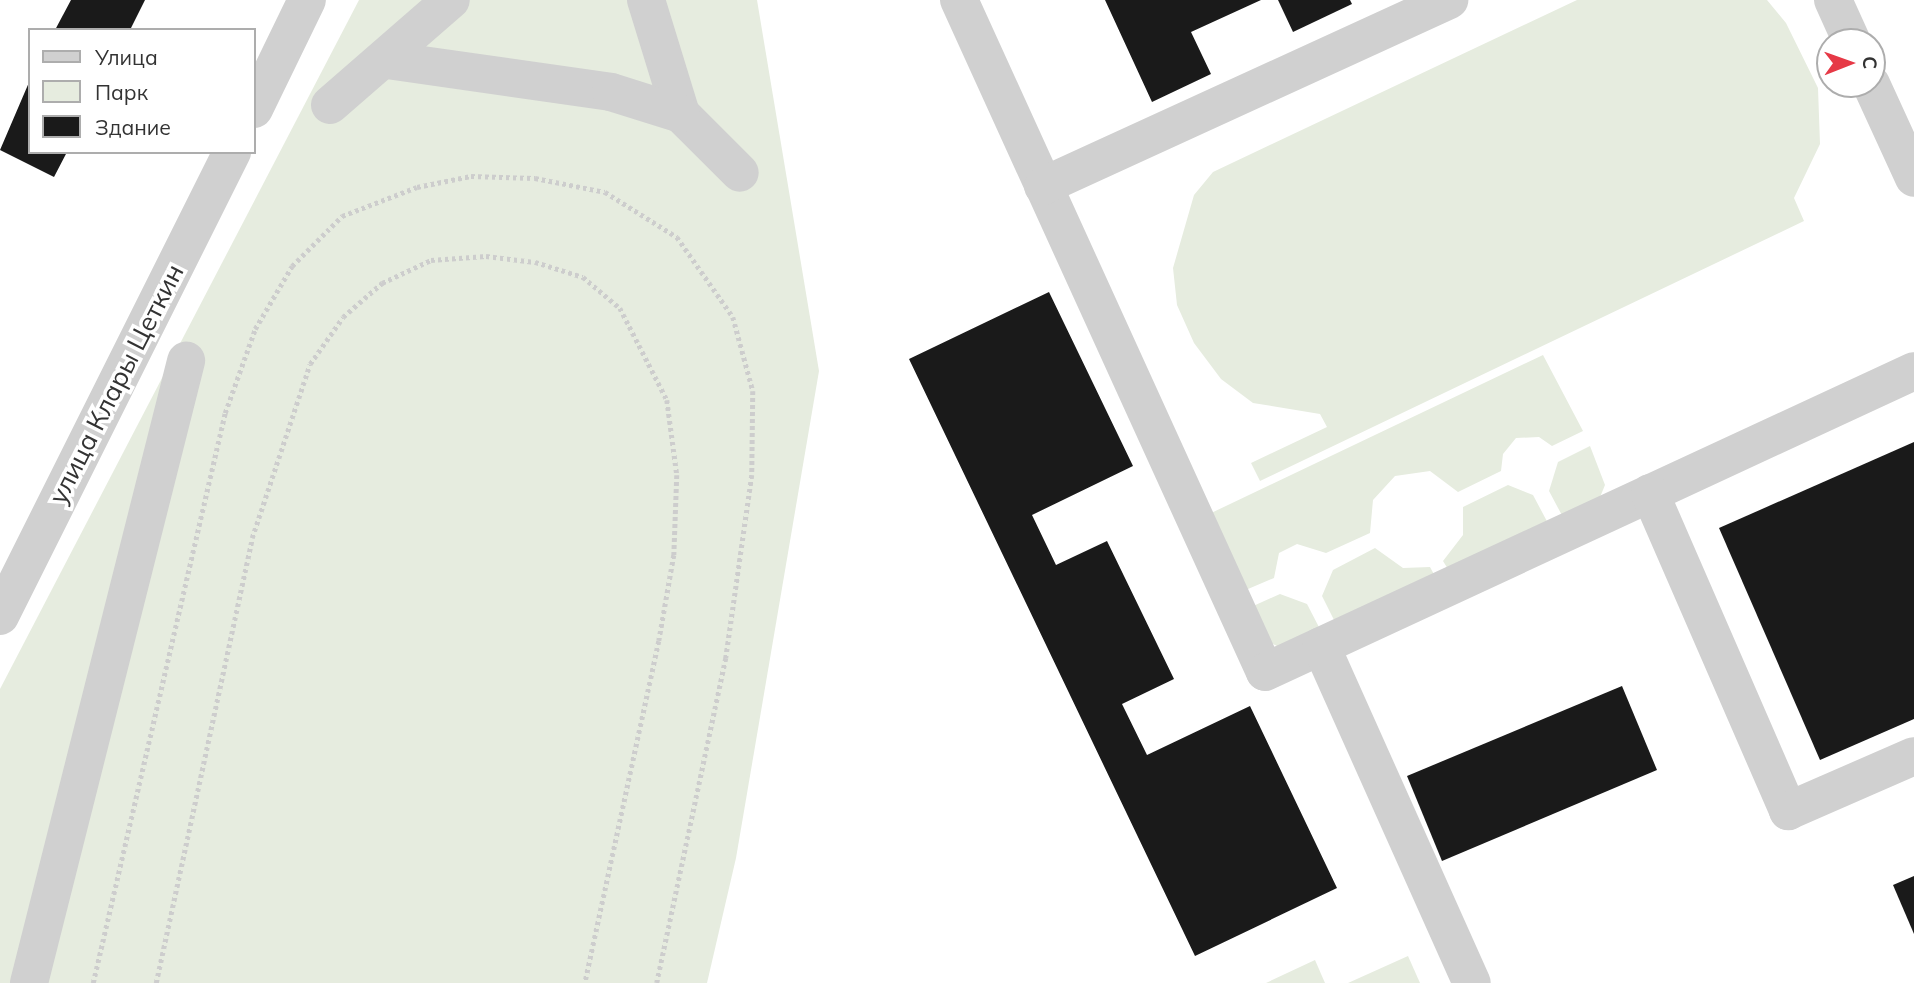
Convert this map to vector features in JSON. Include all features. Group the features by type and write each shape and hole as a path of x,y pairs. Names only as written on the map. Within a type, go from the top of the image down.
{"street":[{"path":"256,105 307,0"},
{"path":"330,105 387,60 451,0"},
{"path":"646,0 681,114"},
{"path":"959,0 1265,672 1914,371"},
{"path":"1043,186 1403,10 1449,0"},
{"path":"1833,0 1846,28"},
{"path":"387,60 611,92 681,114 740,173"},
{"path":"1877,98 1914,178"},
{"name":"улица Клары Цеткин","path":"0,616 231,154"},
{"path":"29,983 186,361"},
{"path":"1650,493 1788,811 1914,756"},
{"path":"1321,646 1472,983"}],"path":[{"path":"93,983 225,414 255,329 292,266 342,216 417,187 471,176 535,178 605,192 677,237 733,317 753,391 752,475 726,658 657,983"},
{"path":"156,983 252,538 310,363 343,317 382,283 431,260 486,256 583,277 620,308 667,400 677,475 674,555 659,641 585,983"}],"green space":[{"path":"359,0 757,0 819,371 736,858 707,983 0,983 0,689"},
{"path":"1577,0 1767,0 1786,23 1816,84 1816,98 1818,98 1820,144 1794,198 1804,221 1260,481 1251,463 1327,427 1320,414 1253,403 1221,379 1194,343 1177,305 1173,268 1194,195 1213,172"},
{"path":"1543,355 1583,431 1552,446 1539,437 1516,438 1503,454 1501,471 1458,492 1430,471 1395,476 1373,500 1370,533 1326,553 1297,544 1279,553 1274,578 1241,592 1207,515"},
{"path":"1590,446 1605,485 1598,502 1565,521 1549,491 1558,462"},
{"path":"1508,485 1533,495 1550,527 1451,574 1443,561 1463,535 1463,507"},
{"path":"1375,548 1403,568 1430,567 1437,580 1337,626 1322,596 1333,570"},
{"path":"1280,594 1307,604 1322,633 1279,647 1267,641 1251,607"},
{"path":"1408,956 1420,983 1348,983"},
{"path":"1315,960 1325,983 1266,983"}],"building":[{"path":"71,0 145,0 131,28 56,28"},
{"path":"1105,0 1261,0 1191,32 1211,74 1152,102"},
{"path":"1278,0 1350,0 1352,4 1293,32"},
{"path":"28,85 28,154 66,154 54,177 0,150"},
{"path":"1049,292 1133,466 1032,515 1056,565 1107,541 1174,679 1122,704 1147,755 1250,706 1337,888 1195,956 909,359"},
{"path":"1914,442 1914,719 1820,760 1719,528"},
{"path":"1622,686 1657,770 1442,861 1407,776"},
{"path":"1914,876 1914,934 1893,885"}]}
